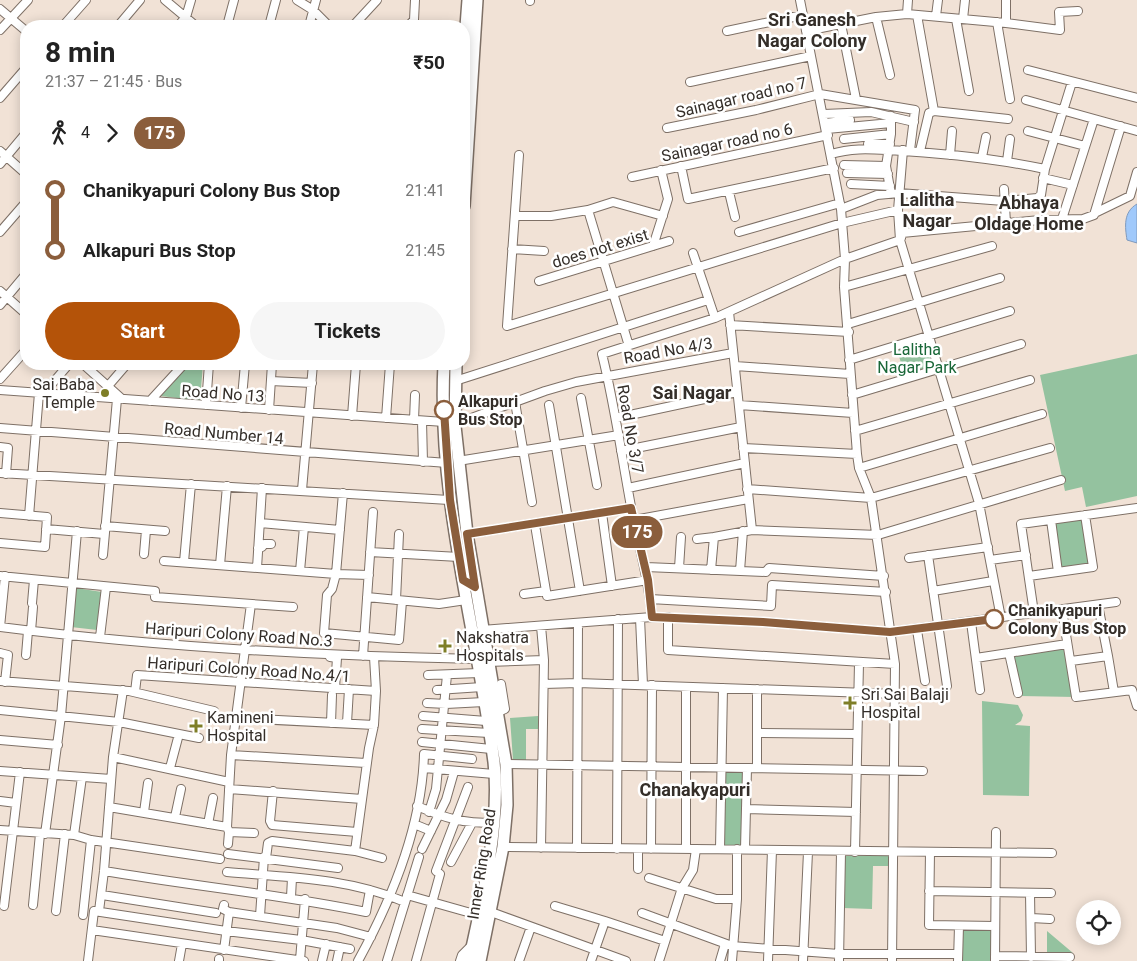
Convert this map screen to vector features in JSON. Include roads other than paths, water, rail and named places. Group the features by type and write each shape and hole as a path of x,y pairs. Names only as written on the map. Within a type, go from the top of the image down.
{"highway":[{"path":"470,20 474,4"},
{"path":"470,85 474,4"},
{"name":"Inner Ring Road","path":"445,370 453,462 467,534 482,630 482,661 479,673 494,774 495,823 478,915 479,955"},
{"name":"Inner Ring Road","path":"449,422 456,370"},
{"name":"Inner Ring Road","path":"453,462 450,500 466,600 496,713 506,764 507,804 503,847 491,912 479,955"},
{"path":"463,580 475,587"},
{"path":"469,961 479,955"}],"street":[{"path":"0,30 28,0"},
{"path":"68,20 86,0"},
{"path":"123,20 140,0"},
{"path":"165,0 189,20"},
{"path":"183,20 191,0"},
{"path":"229,20 234,0"},
{"path":"271,20 276,0"},
{"path":"297,0 313,10 323,20"},
{"path":"310,20 316,0"},
{"path":"359,20 377,0"},
{"path":"414,20 415,0"},
{"path":"462,0 474,4"},
{"path":"800,0 841,206 845,259 844,287 849,332 849,360 856,431 856,454 858,468 871,498 878,535 895,664 892,957"},
{"path":"907,14 908,0"},
{"path":"936,16 938,0"},
{"path":"965,0 960,19 969,91"},
{"path":"1006,0 1006,23"},
{"path":"0,9 20,26"},
{"path":"806,31 876,17 907,14 1060,30 1060,12 1078,11"},
{"path":"918,14 934,111"},
{"path":"727,31 803,15"},
{"path":"876,17 890,75"},
{"path":"997,22 1010,98"},
{"path":"841,24 856,99"},
{"path":"690,82 812,56"},
{"path":"1028,70 1137,98"},
{"path":"0,98 20,75"},
{"path":"851,184 893,191 1004,201 1037,198 1041,195 1045,169 1065,110 1072,82"},
{"path":"820,94 915,110 914,122 893,191"},
{"name":"Sainagar road no 7","path":"667,128 756,110 820,94"},
{"path":"1026,100 1137,131"},
{"path":"871,112 872,102"},
{"path":"882,104 889,118 891,134 886,166 898,210 900,240 979,504 1001,618"},
{"path":"824,114 871,112 889,118 914,122"},
{"path":"920,151 929,112 1008,119"},
{"path":"827,129 889,118"},
{"path":"1062,219 1094,118"},
{"path":"827,129 850,120"},
{"path":"900,240 902,233 1006,223 1083,219 1094,216 1121,126"},
{"name":"Sainagar road no 6","path":"632,177 827,129"},
{"path":"950,154 952,131"},
{"path":"1028,131 1085,146"},
{"path":"844,139 891,134"},
{"path":"982,157 986,137"},
{"path":"0,164 3,154 20,138"},
{"path":"1007,161 1010,139"},
{"path":"868,144 906,150 982,157 1045,169"},
{"path":"831,154 849,149 889,147"},
{"path":"3,154 20,169"},
{"path":"519,155 506,326 842,223 898,210"},
{"path":"681,166 688,200 834,168"},
{"path":"886,166 845,169 888,174"},
{"path":"653,246 668,200 661,170"},
{"path":"1096,212 1130,196 1137,172"},
{"path":"1043,178 1073,184"},
{"path":"1004,189 1006,223"},
{"path":"739,232 893,191"},
{"path":"729,192 735,217"},
{"path":"515,216 551,216 588,210 614,202 663,216"},
{"path":"0,232 20,209"},
{"path":"588,210 629,346 715,318 845,259 900,240"},
{"name":"does not exist","path":"539,281 669,241"},
{"path":"844,287 992,246"},
{"path":"512,249 544,251"},
{"path":"693,253 715,318"},
{"path":"848,324 1000,278"},
{"path":"0,304 20,281"},
{"path":"0,291 20,309"},
{"path":"455,381 708,300"},
{"path":"849,360 1010,311"},
{"path":"729,312 752,530"},
{"path":"730,326 849,332"},
{"path":"852,395 1021,344"},
{"name":"Road No 3/7","path":"629,346 602,354 616,418 631,508 646,567 652,617"},
{"name":"Road No 4/3","path":"515,402 545,391 607,375 733,353"},
{"path":"0,379 20,357"},
{"path":"735,366 850,374"},
{"path":"29,516 36,431 42,393 63,370"},
{"path":"90,370 119,399 108,479 104,494 103,555"},
{"path":"108,386 122,370"},
{"path":"150,401 178,370"},
{"path":"206,405 209,370"},
{"path":"241,408 244,370"},
{"path":"269,410 272,370"},
{"path":"302,490 313,370"},
{"path":"352,416 356,370"},
{"path":"386,418 390,370"},
{"path":"856,431 1030,380"},
{"path":"271,381 312,383"},
{"name":"Road No 13","path":"0,390 449,422 466,420 515,402"},
{"path":"616,418 737,392"},
{"path":"415,395 423,462"},
{"path":"580,398 597,486"},
{"path":"515,402 532,502"},
{"path":"549,405 580,591"},
{"path":"739,405 853,413"},
{"path":"858,468 1042,414"},
{"path":"621,451 741,427"},
{"name":"Road Number 14","path":"0,428 423,462 453,462 619,435"},
{"path":"0,447 8,448 3,470 32,475 450,500"},
{"path":"743,448 856,454"},
{"path":"747,489 871,498 1050,448"},
{"path":"628,488 745,462"},
{"path":"697,539 752,530 878,535 1061,480"},
{"path":"184,562 191,484"},
{"path":"220,565 227,486"},
{"path":"257,568 262,488"},
{"path":"343,493 336,574 332,589 327,595 324,633 399,640 399,534"},
{"path":"634,520 748,499"},
{"path":"467,534 535,525 631,508"},
{"path":"1034,614 1021,524 1137,508"},
{"path":"363,656 373,512"},
{"path":"0,513 47,517 45,547 0,543"},
{"path":"602,513 612,586"},
{"path":"1029,576 1093,567 1085,515"},
{"path":"1051,520 1058,572"},
{"path":"260,523 340,530"},
{"path":"535,525 547,596 648,580"},
{"path":"300,570 304,527"},
{"path":"46,529 77,532 104,530 165,531"},
{"path":"144,554 146,530"},
{"path":"740,571 742,531"},
{"path":"32,905 42,834 58,745 77,532"},
{"path":"679,568 681,537"},
{"path":"712,570 714,537"},
{"path":"258,548 262,548 264,544 271,544"},
{"path":"909,558 988,547"},
{"path":"370,552 459,557"},
{"path":"928,555 947,686"},
{"path":"990,560 1026,555"},
{"path":"164,561 369,575"},
{"path":"646,567 766,572 769,568 884,576"},
{"path":"650,599 771,606 772,585 769,568"},
{"path":"0,627 3,576 155,591 155,597 293,607"},
{"path":"26,655 33,605 34,580"},
{"path":"933,591 993,581"},
{"path":"772,585 886,592"},
{"path":"100,637 106,587"},
{"path":"524,594 546,591"},
{"path":"367,597 439,604 466,600"},
{"path":"482,630 652,617 763,622 890,632 917,630 1116,602"},
{"path":"228,844 231,755 247,648 251,604"},
{"path":"1098,605 1114,692"},
{"path":"1062,610 1076,697 1132,690 1137,706"},
{"path":"640,618 643,685"},
{"path":"668,618 668,650 895,664"},
{"path":"617,849 618,620"},
{"path":"971,622 980,690"},
{"path":"577,848 578,623"},
{"path":"541,626 544,660 542,848"},
{"name":"Haripuri Colony Road No.3","path":"0,627 338,656 482,661 544,660"},
{"path":"917,630 925,681"},
{"path":"976,658 1068,644"},
{"path":"0,653 8,655 3,682 123,690 214,711"},
{"path":"1009,653 1018,693"},
{"path":"322,657 338,656 331,720"},
{"path":"1071,661 1108,656"},
{"path":"355,851 366,763 374,725 376,691 374,657"},
{"path":"855,852 859,663"},
{"path":"428,675 479,673"},
{"name":"Haripuri Colony Road No.4/1","path":"135,692 137,675 242,682 334,692 349,689 376,691"},
{"path":"429,812 436,789 446,704 447,675"},
{"path":"496,713 505,709 502,684"},
{"path":"544,684 618,684 896,694"},
{"path":"651,849 652,685"},
{"path":"686,686 686,849"},
{"path":"437,690 482,687"},
{"path":"720,849 723,688"},
{"path":"347,721 349,689"},
{"path":"757,689 757,768"},
{"path":"99,911 110,807 113,757 123,690"},
{"path":"426,703 484,702"},
{"path":"0,710 119,722 199,738"},
{"path":"423,716 486,721"},
{"path":"236,718 331,720 374,725"},
{"path":"422,729 489,733"},
{"path":"758,733 857,734"},
{"path":"170,768 179,734"},
{"path":"0,740 58,745"},
{"path":"422,742 491,749"},
{"path":"358,961 390,895 414,824 424,768 424,754 472,759"},
{"path":"231,755 366,763"},
{"path":"113,757 170,768 229,785 362,799"},
{"path":"506,764 923,771"},
{"path":"424,768 494,774"},
{"path":"745,849 747,768"},
{"path":"0,770 111,779"},
{"path":"4,906 20,772"},
{"path":"387,961 420,853 446,800 454,772"},
{"path":"74,835 82,777"},
{"path":"144,812 148,783"},
{"path":"416,961 440,874 436,872 468,787"},
{"path":"175,817 181,789"},
{"path":"273,791 270,821 272,825 357,832"},
{"path":"208,824 213,798"},
{"path":"0,801 16,804"},
{"path":"417,806 438,816 456,821 495,823"},
{"path":"110,807 175,817 228,830 254,833"},
{"path":"746,809 856,812"},
{"path":"451,862 472,823"},
{"path":"414,824 431,831"},
{"path":"0,830 74,835 91,840 106,840 220,859"},
{"path":"996,832 995,958 1052,959 1070,957"},
{"path":"56,911 65,834"},
{"path":"83,916 91,840"},
{"path":"260,916 265,857 268,843 272,841 355,851 382,858"},
{"path":"503,847 745,849 808,852 1052,853"},
{"path":"638,849 638,869"},
{"path":"658,961 682,888 693,870 696,849"},
{"path":"720,961 729,945 737,899 737,849"},
{"path":"768,961 772,850"},
{"path":"803,961 808,852"},
{"path":"839,958 841,852"},
{"path":"930,852 929,925 995,926"},
{"path":"228,854 265,857 338,868"},
{"path":"104,871 182,884 290,897 366,912 370,890"},
{"path":"227,872 327,882 433,902 478,915"},
{"path":"290,897 292,878"},
{"path":"650,878 716,898 737,899"},
{"path":"929,891 1051,893"},
{"path":"1025,958 1031,918 1030,893"},
{"path":"102,895 216,913"},
{"path":"92,930 224,950 253,958 302,960 302,922 305,900"},
{"path":"224,905 223,909 229,912 337,928 371,937"},
{"path":"555,906 665,941"},
{"path":"88,961 94,911 226,931 302,940 350,949"},
{"path":"224,950 229,912"},
{"path":"491,912 626,961"},
{"path":"642,913 729,945 804,950 839,958 958,957 959,926"},
{"path":"1031,918 1050,918"},
{"path":"591,961 605,921"},
{"path":"519,961 531,927"},
{"path":"179,961 182,944"},
{"path":"322,961 326,944"},
{"path":"729,945 732,961"},
{"path":"337,961 340,947"},
{"path":"460,961 462,955 479,955"}],"water":[{"path":"1137,204 1137,243 1127,240 1126,220 1129,211"}],"place":[{"name":"Sai Baba Temple","path":"105,393"},
{"name":"Alkapuri Bus Stop","path":"444,410"},
{"name":"Chanikyapuri Colony Bus Stop","path":"994,619"},
{"name":"Nakshatra Hospitals","path":"445,646"},
{"name":"Sri Sai Balaji Hospital","path":"850,703"},
{"name":"Kamineni Hospital","path":"196,726"}],"district":[{"name":"Sri Ganesh Nagar Colony","path":"812,30"},
{"name":"Lalitha Nagar","path":"927,210"},
{"name":"Abhaya Oldage Home","path":"1029,213"},
{"name":"Sai Nagar","path":"692,393"},
{"name":"Chanakyapuri","path":"695,790"}],"park label":[{"name":"Lalitha Nagar Park","path":"917,358"}]}
